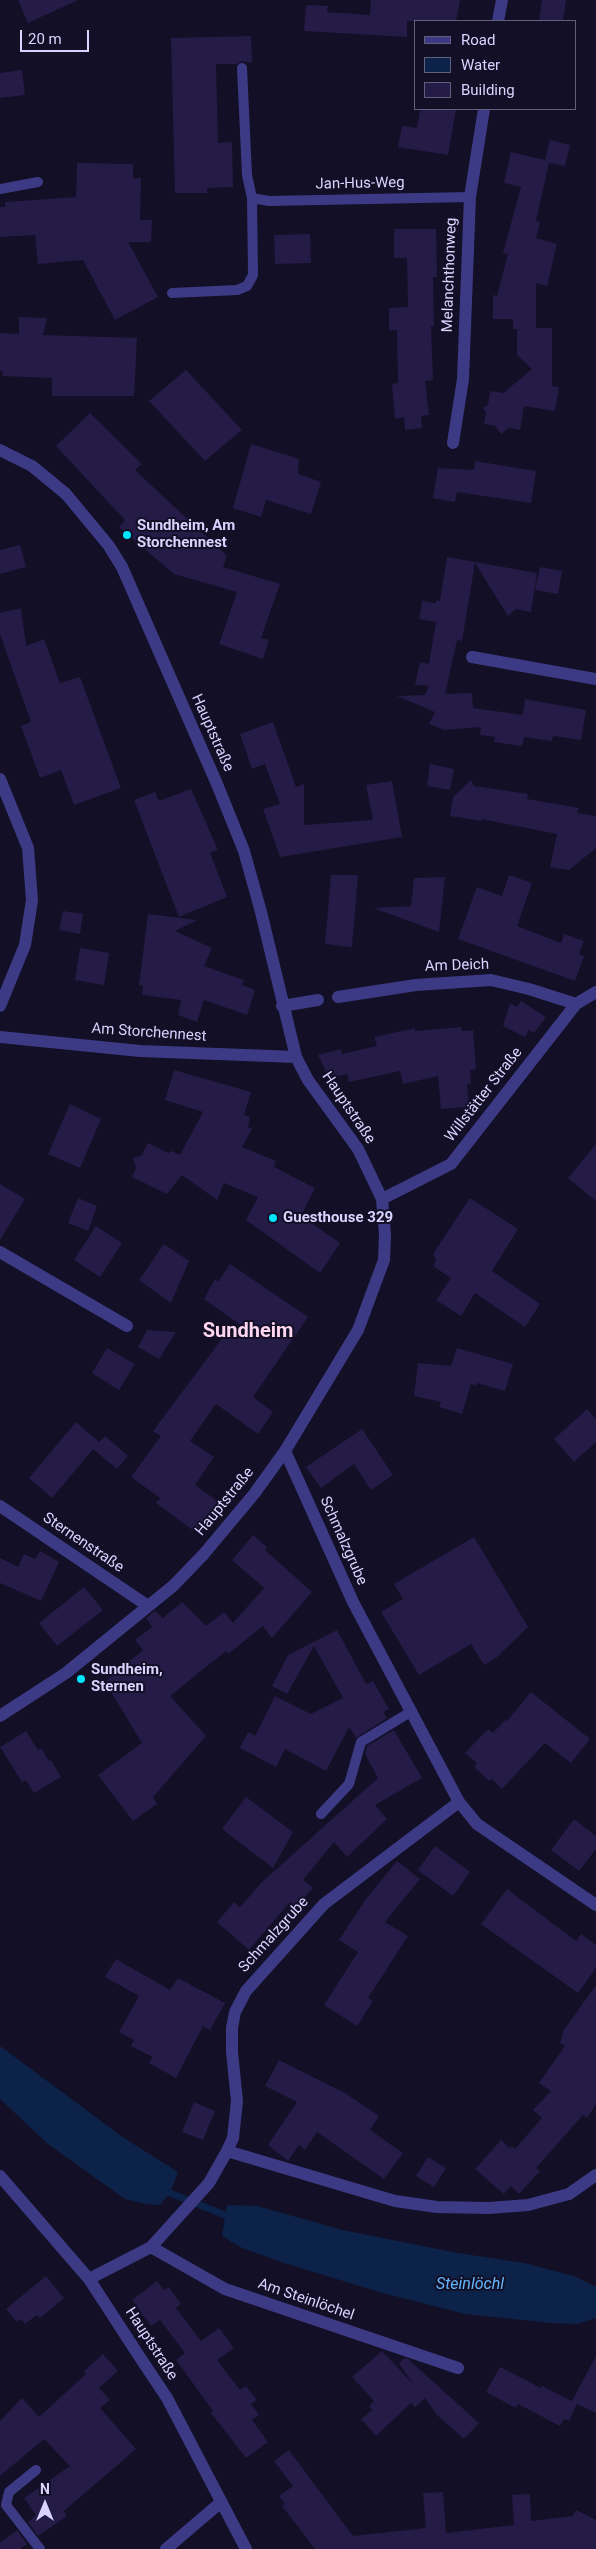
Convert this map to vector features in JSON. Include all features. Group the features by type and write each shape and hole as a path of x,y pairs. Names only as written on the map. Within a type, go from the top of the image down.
{"street":[{"path":"498,20 502,0"},
{"name":"Melanchthonweg","path":"453,443 463,379 470,196 484,110"},
{"name":"Hauptstraße","path":"0,450 32,466 66,494 91,522 122,568 217,784 244,851 261,912 296,1058 308,1080 358,1149 382,1199 384,1260 375,1290 358,1330 285,1451 254,1494 203,1556 173,1586 66,1673 0,1716"},
{"path":"472,657 596,679"},
{"path":"0,778 28,848 32,900 25,945 0,1006"},
{"path":"0,799 12,805"},
{"name":"Am Deich","path":"338,997 416,985 491,980 529,989 576,1004"},
{"name":"Willstätter Straße","path":"382,1199 450,1164 576,1004 596,992"},
{"path":"282,1006 318,1000"},
{"name":"Am Storchennest","path":"0,1037 140,1051 296,1058"},
{"path":"0,1252 127,1326"},
{"name":"Schmalzgrube","path":"285,1451 353,1602 459,1802 477,1824 596,1905"},
{"name":"Sternenstraße","path":"0,1506 148,1606"},
{"name":"Schmalzgrube","path":"88,2279 151,2247 209,2183 227,2151 236,2125 237,2101 232,2052 232,2028 235,2012 246,1991 324,1904 459,1802"},
{"path":"227,2151 385,2198 437,2207 489,2208 528,2205 568,2194 596,2175"},
{"name":"Hauptstraße","path":"0,2176 88,2279 167,2398 220,2503 246,2549"},
{"name":"Am Steinlöchel","path":"151,2247 225,2289 458,2368"},
{"path":"166,2549 220,2503"}],"lane":[{"path":"172,294 237,290 247,286 253,275 252,198 247,175 242,68"},
{"path":"0,189 38,182"},
{"name":"Jan-Hus-Weg","path":"252,198 269,201 470,196"},
{"path":"320,1814 349,1784 361,1742 412,1711"},
{"path":"36,2470 9,2492 6,2505 40,2549"}],"water":[{"path":"0,2046 124,2138 178,2172 170,2193 160,2205 145,2204 125,2199 48,2144 0,2099"},
{"name":"Steinlöchl","path":"227,2205 257,2206 343,2230 458,2253 524,2263 574,2276 596,2287 596,2318 577,2324 465,2314 379,2292 281,2262 240,2247 222,2236"}],"building":[{"path":"18,0 78,0 28,23"},
{"path":"371,0 460,0 456,20 407,21 407,37 304,31 306,5 328,6 327,12 370,15"},
{"path":"542,0 566,0 563,20 539,20"},
{"path":"251,36 252,63 242,61 237,64 216,64 218,143 232,142 233,187 207,188 207,193 175,193 171,38"},
{"path":"22,70 25,95 0,98 0,73"},
{"path":"420,110 456,110 448,155 398,147 402,126 417,128"},
{"path":"550,140 570,145 565,166 549,163 536,221 540,222 536,238 557,244 547,286 536,283 536,328 552,328 552,386 559,387 555,411 524,406 520,430 509,428 501,434 495,426 484,424 486,413 483,408 488,405 490,391 503,393 532,369 517,355 517,329 513,329 513,319 493,319 493,295 497,296 508,254 503,253 521,187 504,183 511,152 545,160"},
{"path":"77,163 133,164 133,178 141,178 140,220 152,220 151,242 128,242 158,297 115,320 83,260 38,264 35,235 0,237 0,207 5,207 5,202 76,197"},
{"path":"394,229 436,229 437,277 433,277 434,326 431,326 433,380 425,381 429,415 421,416 422,428 405,430 404,417 395,419 392,384 398,383 397,330 389,330 389,308 408,307 407,258 394,258"},
{"path":"310,234 311,263 275,264 274,235"},
{"path":"19,317 47,318 43,335 137,338 134,396 52,396 52,378 2,376 3,371 0,371 0,333 19,334"},
{"path":"186,370 242,430 205,461 149,401"},
{"path":"90,413 142,464 135,470 227,556 223,567 280,584 261,638 269,640 263,659 219,644 237,592 174,574 119,527 125,520 56,446"},
{"path":"251,444 299,459 298,474 321,482 311,514 266,500 261,517 233,508"},
{"path":"475,461 536,471 531,503 457,492 455,502 433,498 438,468 474,470"},
{"path":"20,545 26,567 0,574 0,550"},
{"path":"447,557 537,573 531,612 516,609 508,616 475,563 462,641 457,640 445,694 472,693 473,708 523,715 525,699 586,710 581,740 553,736 552,741 524,737 522,746 494,742 495,737 480,735 481,727 444,730 429,724 435,712 397,696 425,695 429,686 415,685 420,662 429,664 436,622 419,619 422,601 436,603 436,600 440,601"},
{"path":"540,567 562,571 558,594 535,590"},
{"path":"21,608 26,646 44,639 60,683 80,677 121,788 74,805 61,770 40,778 21,726 31,722 0,634 0,613"},
{"path":"273,722 296,787 304,784 304,825 373,820 366,785 392,781 402,837 280,857 263,809 280,804 265,764 252,769 240,734"},
{"path":"430,764 454,769 450,790 427,786"},
{"path":"471,780 474,786 528,794 527,799 579,808 577,813 596,816 596,848 569,870 550,867 557,834 482,819 482,821 450,816 453,797"},
{"path":"191,789 218,850 210,853 227,897 179,917 134,800 155,792 159,801"},
{"path":"331,875 358,875 352,947 325,944"},
{"path":"509,875 532,883 517,926 561,943 564,934 584,941 579,954 584,956 575,981 458,939 477,887 502,896"},
{"path":"445,877 439,932 373,908 411,906 414,878"},
{"path":"63,911 83,914 80,934 59,930"},
{"path":"148,914 197,920 175,931 212,948 204,966 244,980 242,985 255,990 247,1015 204,1000 197,1022 178,1015 181,1000 142,995 143,986 139,985"},
{"path":"80,948 109,953 104,985 75,980"},
{"path":"521,1001 546,1017 534,1033 529,1030 525,1037 503,1026 510,1003 517,1007"},
{"path":"461,1027 462,1031 473,1030 476,1069 470,1070 471,1084 467,1084 469,1107 441,1109 438,1076 403,1084 400,1071 349,1082 347,1074 329,1078 318,1055 341,1049 342,1054 377,1046 374,1037 415,1028 415,1031"},
{"path":"174,1070 251,1092 244,1115 250,1117 248,1127 252,1129 242,1147 276,1161 274,1167 315,1188 301,1216 340,1243 320,1273 246,1220 258,1197 224,1183 217,1200 182,1175 167,1194 132,1177 136,1168 133,1158 141,1156 148,1143 168,1153 172,1151 180,1155 203,1112 165,1100"},
{"path":"70,1104 101,1119 80,1168 48,1154"},
{"path":"596,1144 596,1201 568,1178"},
{"path":"0,1184 25,1199 0,1240"},
{"path":"78,1198 97,1206 88,1231 68,1223"},
{"path":"470,1198 518,1229 492,1271 540,1304 525,1327 475,1293 461,1316 436,1300 451,1278 433,1266 436,1261 433,1254"},
{"path":"96,1226 122,1243 100,1277 74,1260"},
{"path":"164,1244 189,1261 171,1303 139,1280"},
{"path":"230,1264 308,1317 253,1397 273,1412 258,1434 216,1404 190,1441 214,1457 195,1485 220,1503 198,1534 156,1503 160,1498 131,1477 161,1436 153,1431 224,1336 259,1338 204,1299 215,1279 218,1282"},
{"path":"147,1330 176,1332 159,1359 138,1347"},
{"path":"107,1348 135,1364 119,1390 92,1373"},
{"path":"457,1348 513,1364 505,1391 477,1383 476,1386 471,1384 462,1414 439,1407 441,1402 414,1396 418,1363 451,1366"},
{"path":"587,1409 596,1419 596,1442 574,1462 554,1439"},
{"path":"76,1422 99,1442 105,1436 128,1456 117,1469 93,1449 52,1498 29,1478"},
{"path":"362,1429 393,1475 371,1490 354,1464 321,1488 306,1467"},
{"path":"253,1535 267,1547 265,1550 312,1592 272,1638 263,1626 228,1654 226,1651 170,1696 206,1736 153,1797 157,1804 133,1821 98,1775 142,1743 105,1682 143,1650 135,1640 152,1627 146,1618 155,1611 163,1618 182,1602 206,1626 224,1612 233,1623 264,1588 232,1560"},
{"path":"474,1537 528,1627 496,1658 484,1665 471,1644 419,1675 381,1612 403,1599 394,1584"},
{"path":"40,1551 59,1562 41,1601 0,1583 0,1558 18,1567 24,1554 35,1559"},
{"path":"84,1587 103,1610 57,1646 39,1623"},
{"path":"337,1630 366,1684 373,1681 389,1709 383,1712 387,1718 356,1738 349,1727 326,1771 285,1749 276,1767 240,1748 248,1732 255,1736 275,1696 311,1714 343,1698 314,1646 287,1694 272,1686 288,1655"},
{"path":"531,1692 590,1739 571,1763 545,1743 502,1789 492,1779 489,1781 474,1767 477,1763 465,1753 488,1729 493,1733 505,1720 507,1721"},
{"path":"394,1730 422,1778 375,1805 387,1819 347,1857 334,1842 303,1880 313,1888 296,1907 290,1902 249,1950 217,1922 234,1902 240,1907 261,1883 378,1778 365,1754 367,1746"},
{"path":"26,1731 38,1750 41,1748 49,1761 51,1760 61,1777 34,1793 26,1780 22,1782 0,1747"},
{"path":"246,1797 293,1832 273,1868 222,1829"},
{"path":"574,1819 596,1836 596,1849 579,1871 551,1850"},
{"path":"435,1846 470,1872 453,1896 418,1870"},
{"path":"397,1861 420,1879 385,1922 408,1936 368,1998 373,2001 357,2026 324,2005 358,1952 339,1940 366,1899"},
{"path":"507,1889 576,1941 581,1934 596,1945 596,1968 578,1993 481,1924"},
{"path":"116,1959 170,1990 178,1978 225,2003 210,2030 203,2026 176,2078 149,2063 153,2057 131,2046 134,2040 119,2032 139,1996 105,1977"},
{"path":"596,1985 596,2104 587,2118 583,2115 536,2168 540,2171 519,2194 511,2186 504,2194 475,2169 501,2140 510,2148 512,2146 515,2149 542,2118 533,2110 551,2091 539,2083 565,2046 560,2043 564,2030"},
{"path":"279,2060 345,2093 379,2116 370,2130 403,2153 384,2179 317,2132 305,2150 299,2145 288,2161 268,2145 297,2102 265,2086"},
{"path":"194,2102 215,2111 203,2140 182,2132"},
{"path":"428,2157 446,2168 434,2187 416,2176"},
{"path":"46,2276 64,2298 40,2318 37,2315 25,2324 21,2319 17,2322 6,2309"},
{"path":"157,2281 164,2290 169,2287 181,2304 176,2308 201,2341 219,2328 234,2348 217,2360 240,2390 246,2386 257,2400 251,2404 259,2415 252,2420 268,2442 246,2458 211,2413 213,2411 176,2360 185,2353 160,2320 151,2326 132,2300"},
{"path":"382,2351 413,2384 399,2363 405,2358 408,2359 479,2423 464,2439 437,2415 425,2398 415,2407 411,2403 376,2436 361,2419 372,2410 369,2406 374,2401 352,2377"},
{"path":"103,2354 118,2371 99,2388 110,2400 100,2408 136,2449 64,2511 67,2516 38,2536 28,2522 36,2515 24,2498 70,2466 44,2439 0,2476 0,2421 22,2398 39,2417 86,2374 84,2371"},
{"path":"596,2356 596,2413 577,2404 569,2421 564,2419 560,2426 518,2404 516,2408 486,2392 500,2367 572,2401"},
{"path":"289,2450 353,2536 426,2528 423,2493 443,2492 446,2533 514,2525 512,2495 530,2494 531,2521 573,2516 576,2510 596,2520 596,2549 315,2549 282,2506 285,2504 279,2496 293,2486 274,2461"},
{"path":"17,2530 27,2544 20,2549 0,2549 0,2543"}],"waterway":[{"path":"170,2193 225,2215"}],"place":[{"name":"Sundheim, Am Storchennest","path":"127,535"},
{"name":"Guesthouse 329","path":"273,1218"},
{"name":"Sundheim, Sternen","path":"81,1679"}],"district":[{"name":"Sundheim","path":"248,1332"}]}
